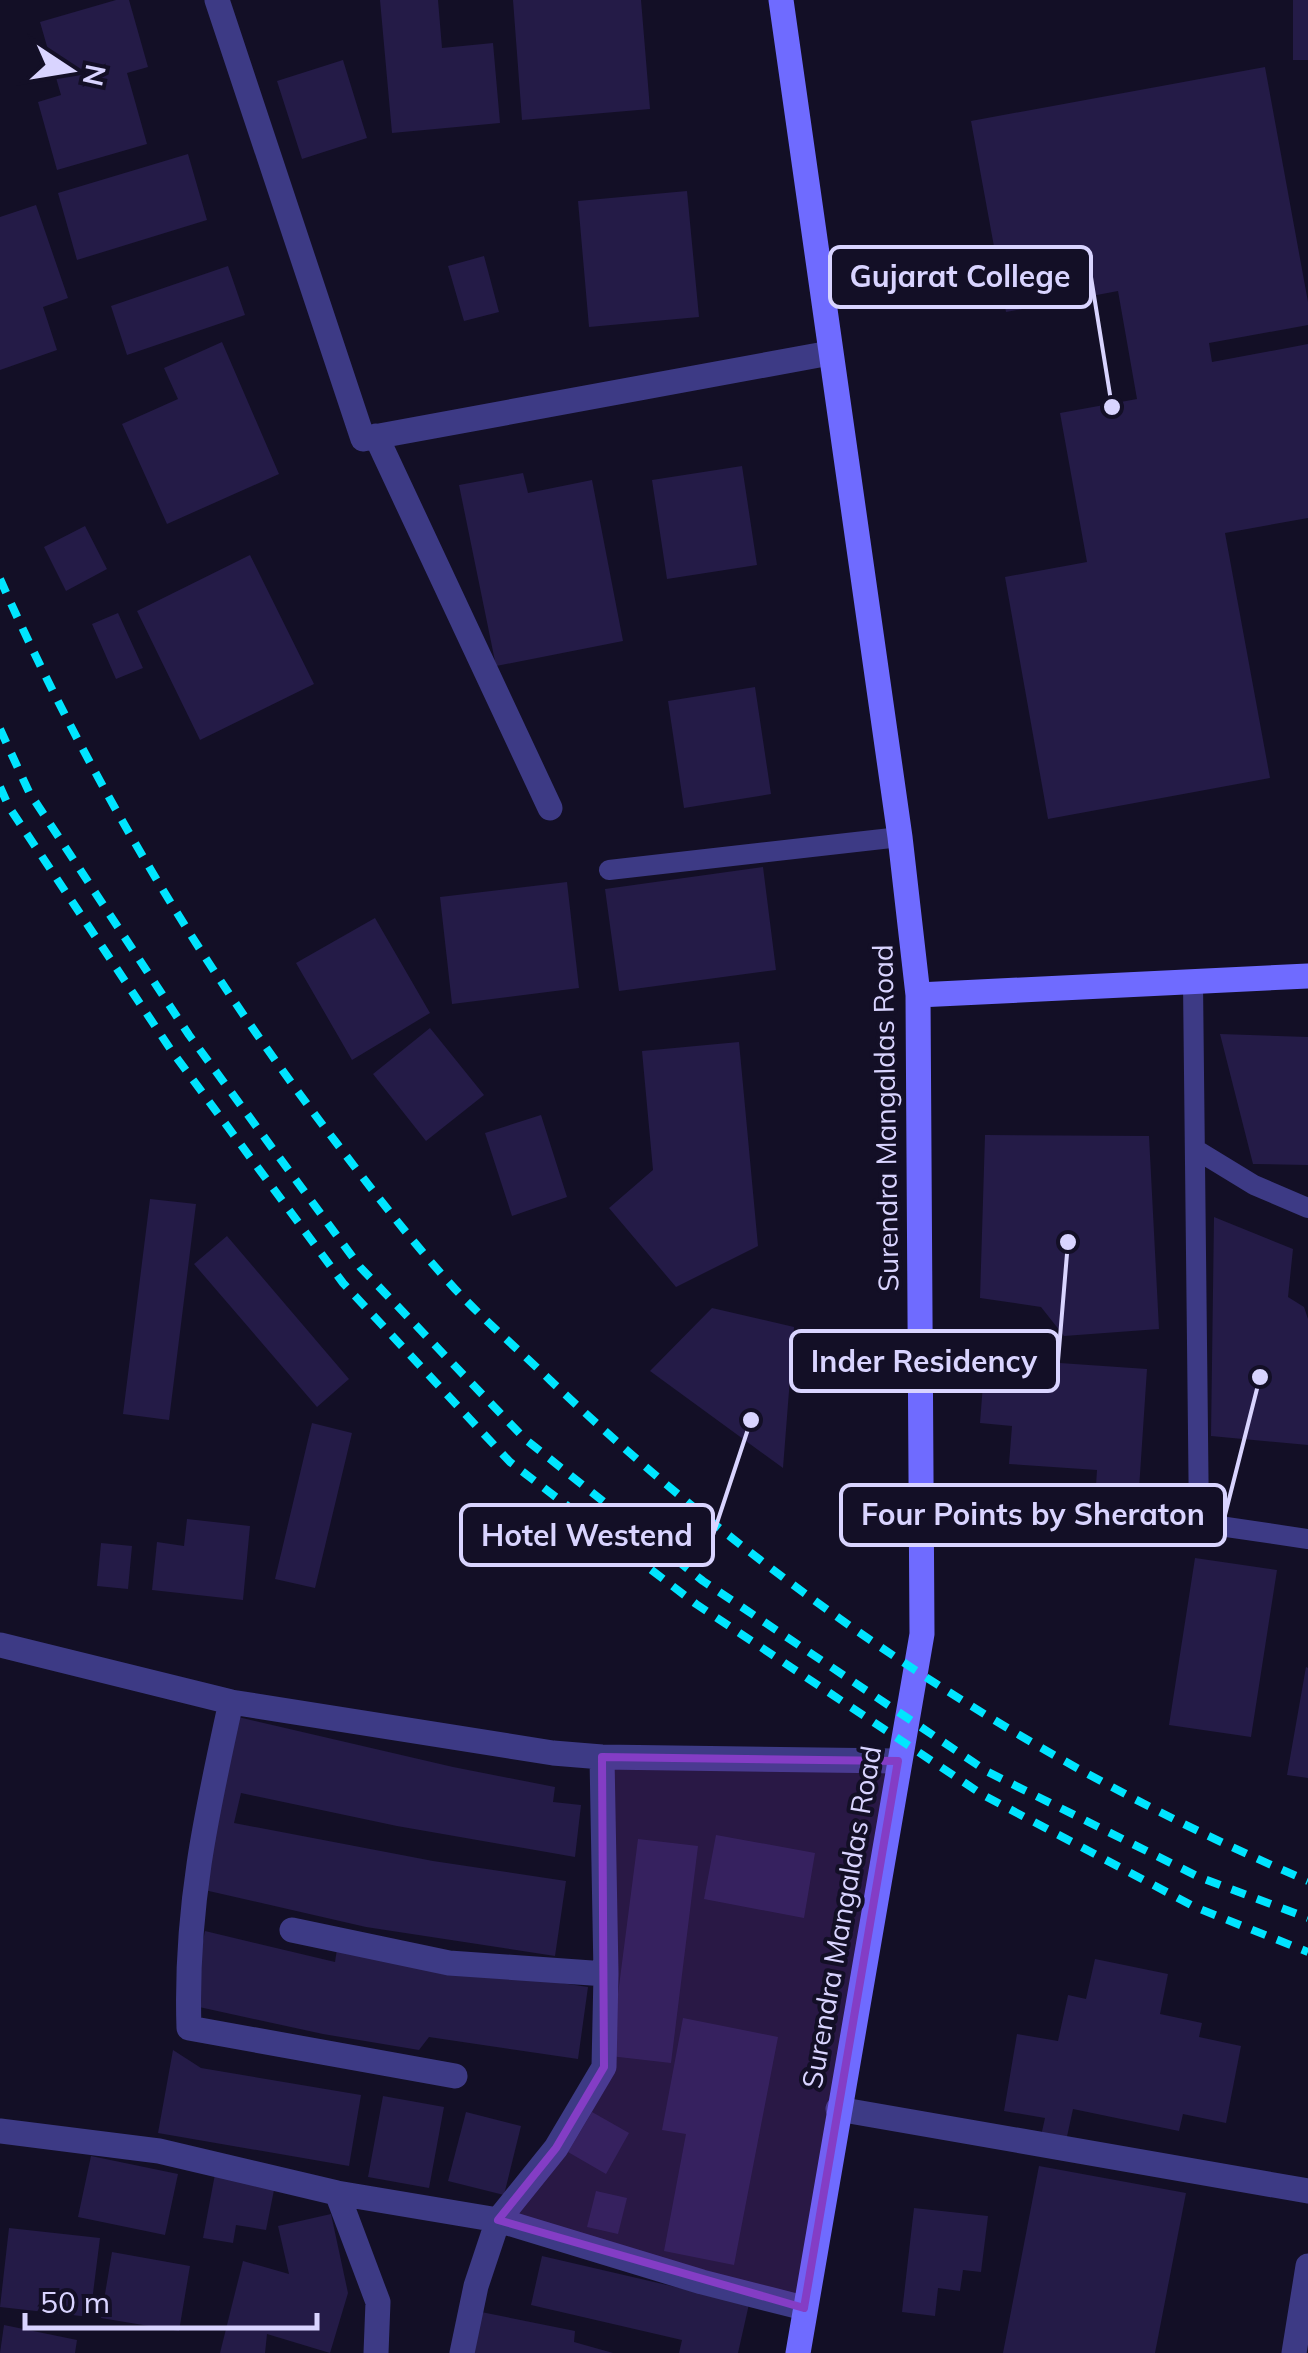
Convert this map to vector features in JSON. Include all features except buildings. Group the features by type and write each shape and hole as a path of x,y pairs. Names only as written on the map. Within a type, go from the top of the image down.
{"main road":[{"name":"Surendra Mangaldas Road","path":"781,0 900,837 918,996 922,1634 798,2353"},
{"path":"918,996 1308,976"}],"street":[{"path":"218,0 363,438 830,352"},
{"path":"376,436 550,808"},
{"path":"0,1645 231,1702 534,1750 602,1757 898,1761"},
{"path":"231,1702 201,1838 187,1962 190,2028 455,2076"},
{"path":"462,2353 476,2286 498,2220 556,2148 604,2066 602,1757"},
{"path":"292,1930 449,1962 606,1974"},
{"path":"838,2109 1308,2191"},
{"path":"0,2131 159,2151 337,2192 498,2220 702,2282 804,2308"},
{"path":"337,2192 378,2302 376,2353"},
{"path":"1294,2353 1308,2266"}],"lane":[{"path":"609,870 900,837"},
{"path":"1193,983 1199,1523 1308,1539"},
{"path":"1195,1149 1254,1184 1308,1208"}],"highlighted area":[{"path":"602,1757 898,1761 804,2308 498,2220 556,2148 604,2067"}],"railway":[{"path":"0,579 71,727 194,940 335,1141 408,1235 466,1301 635,1458 723,1531 907,1665 1102,1782 1308,1881"},
{"path":"0,729 29,792 189,1035 360,1267 525,1439 703,1581 988,1772 1199,1877 1308,1918"},
{"path":"0,787 9,807 171,1050 343,1283 510,1462 696,1604 983,1795 1195,1907 1308,1952"}],"place":[{"name":"Gujarat College","path":"1112,407"},
{"name":"Inder Residency","path":"1068,1242"},
{"name":"Four Points by Sheraton","path":"1260,1377"},
{"name":"Hotel Westend","path":"751,1420"}]}
